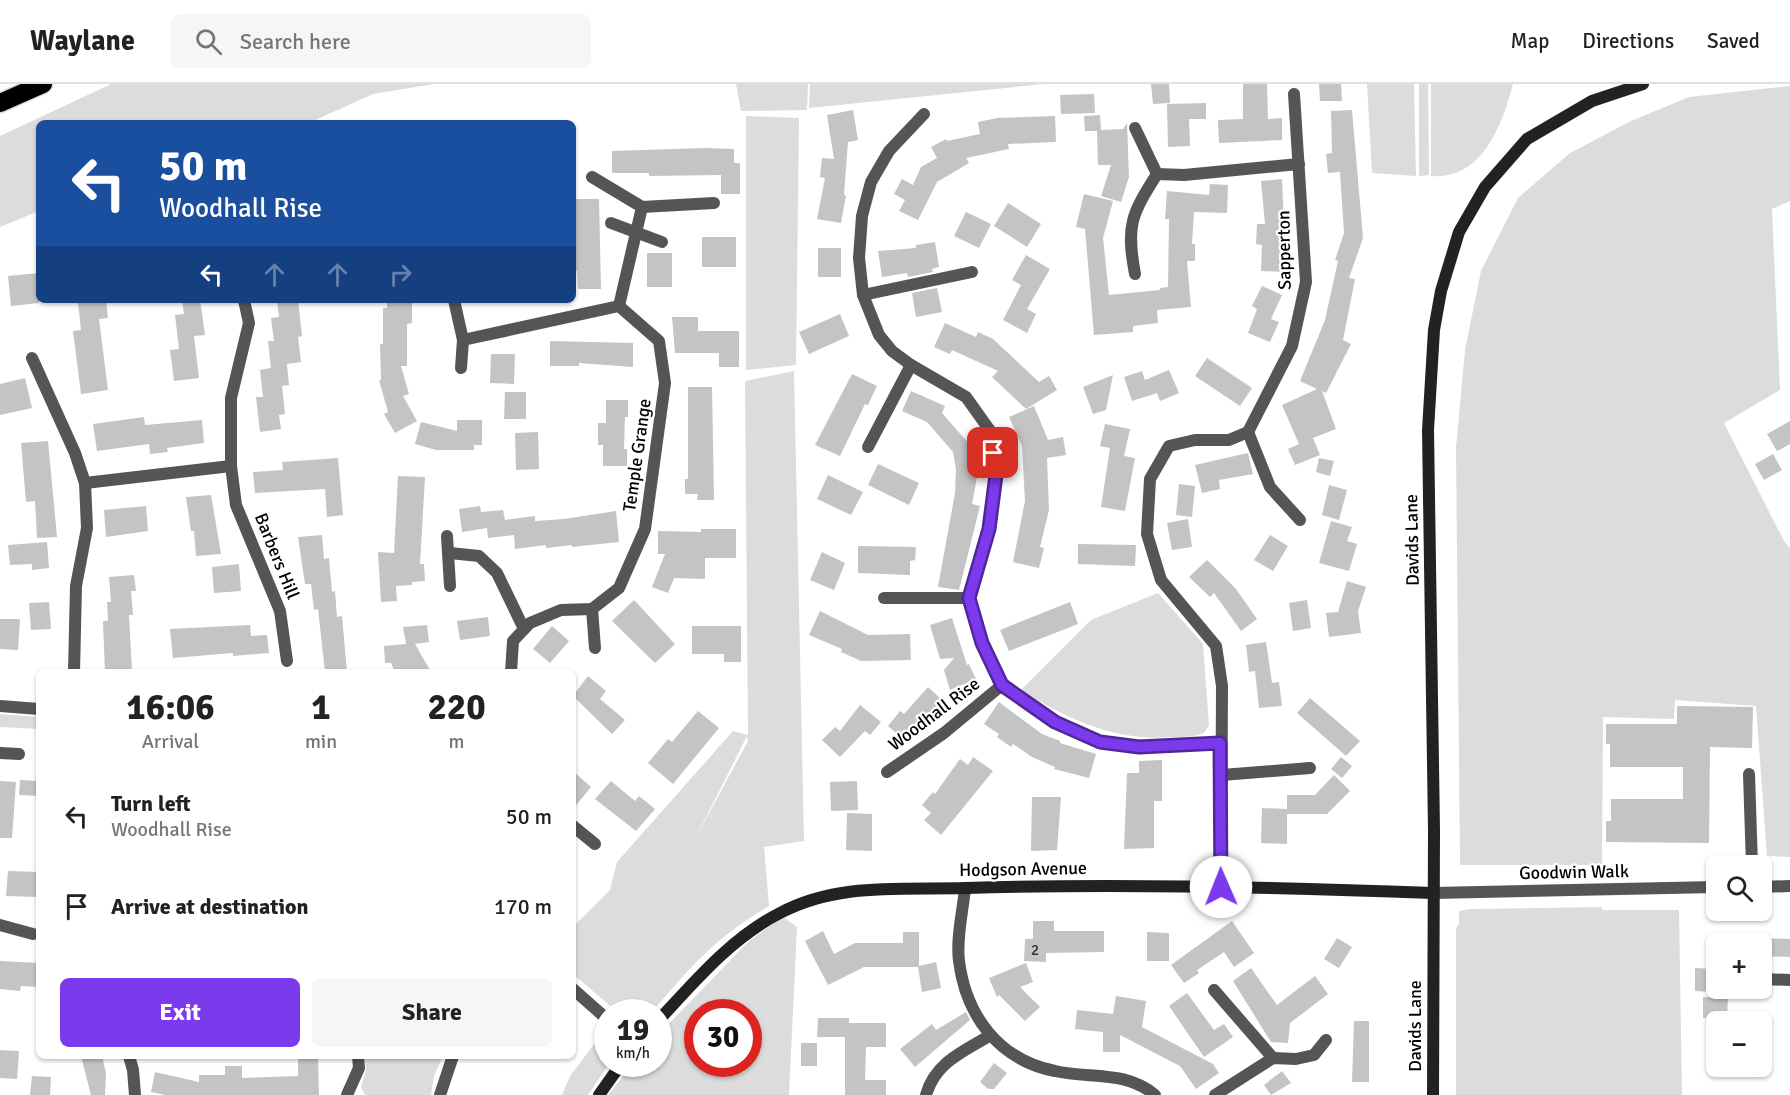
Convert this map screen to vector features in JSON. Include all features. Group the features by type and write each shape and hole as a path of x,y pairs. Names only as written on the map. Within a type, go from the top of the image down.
{"highway":[{"path":"0,103 43,84"}],"street":[{"name":"Davids Lane","path":"1433,1095 1428,430 1434,330 1441,291 1464,223 1485,187 1527,140 1592,101 1643,84"},
{"name":"Sapperton","path":"1248,432 1292,346 1306,282 1294,94"},
{"path":"884,598 969,598 989,529 996,475 991,432 966,397 892,351 879,335 863,295 858,258 862,216 871,182 889,151 924,114"},
{"path":"1135,128 1157,174"},
{"path":"1157,174 1184,175 1299,164"},
{"path":"1135,274 1129,241 1134,210 1157,174"},
{"path":"592,177 642,207 714,202"},
{"path":"463,340 619,306 638,233 642,207"},
{"path":"612,223 662,242"},
{"path":"863,295 972,272"},
{"name":"Barbers Hill","path":"245,303 249,323 231,398 231,466 236,505 280,611 287,661"},
{"path":"455,303 463,340 461,368"},
{"name":"Temple Grange","path":"592,609 619,588 645,530 665,383 659,341 619,306"},
{"path":"32,358 75,453 85,483 87,528 76,586 74,669"},
{"path":"868,447 911,364"},
{"path":"1221,887 1222,686 1216,646 1161,580 1147,534 1150,479 1170,446 1195,440 1229,440 1248,432 1270,487 1300,520"},
{"path":"85,483 231,466"},
{"path":"447,536 450,553 450,586"},
{"path":"450,553 479,556 497,573 524,629"},
{"name":"Woodhall Rise","path":"969,598 982,643 1002,685 1055,722 1100,742 1139,747 1220,743"},
{"path":"511,669 513,641 530,623 561,610 592,609 595,648"},
{"name":"Woodhall Rise","path":"887,772 944,733 1002,685"},
{"path":"0,706 36,709"},
{"path":"0,753 19,754"},
{"path":"1222,775 1310,768"},
{"path":"1749,774 1752,855"},
{"path":"576,828 595,844"},
{"name":"Hodgson Avenue","path":"672,1006 741,937 780,912 820,897 873,888 965,888 1045,884 1433,893"},
{"path":"1772,887 1790,886"},
{"name":"Goodwin Walk","path":"1433,893 1706,887"},
{"path":"965,888 959,959 964,987 989,1036 1030,1063 1054,1071 1109,1075 1142,1084 1155,1095"},
{"path":"0,925 33,934"},
{"path":"1772,979 1790,980"},
{"path":"1215,990 1273,1058"},
{"path":"576,992 594,1008"},
{"path":"926,1095 929,1084 941,1066 989,1036"},
{"path":"1215,1095 1273,1058 1296,1059 1314,1055 1326,1040"},
{"path":"130,1059 135,1095"},
{"path":"347,1095 358,1068 358,1059"},
{"path":"440,1095 452,1059"},
{"path":"599,1095 612,1077"}],"shaded area":[{"path":"111,84 434,84 373,94 316,120 36,120 36,212 0,227 0,136"},
{"path":"736,84 808,84 807,110 741,111"},
{"path":"810,84 1044,84 809,108"},
{"path":"1367,84 1414,84 1416,176 1372,173"},
{"path":"1419,84 1428,84 1429,175 1419,176"},
{"path":"1431,84 1513,84 1503,116 1487,147 1464,169 1449,175 1431,176"},
{"path":"1790,86 1790,201 1772,209 1780,390 1724,423 1784,541 1790,548 1790,857 1767,855 1756,706 1675,700 1674,719 1603,717 1602,865 1460,865 1456,448 1465,350 1481,271 1518,198 1570,153 1631,121 1689,97"},
{"path":"746,116 799,118 796,365 746,370"},
{"path":"794,371 804,841 764,847 769,906 734,929 705,953 663,999 602,999 576,977 576,924 610,890 617,862 733,731 748,735 745,381","holes":["747,736 748,741 695,839"]},
{"path":"1158,593 1203,644 1209,725 1204,733 1188,737 1151,738 1112,732 1074,719 1021,690 1091,620"},
{"path":"0,714 36,717 36,729 0,727"},
{"path":"1602,907 1602,910 1679,910 1682,1095 1456,1095 1456,928 1459,924 1459,911"},
{"path":"783,917 797,927 789,1095 608,1095 623,1077 672,1077 672,1021 684,1008 684,1077 762,1077 762,999 693,999 749,941"},
{"path":"594,1044 594,1077 600,1077 588,1095 562,1095 570,1076"},
{"path":"365,1059 442,1059 434,1076 431,1095 365,1095 361,1087 366,1070"}],"building":[{"path":"1151,84 1169,84 1170,103 1153,104"},
{"path":"1243,84 1267,84 1268,119 1282,118 1282,140 1219,143 1218,120 1243,119"},
{"path":"1319,84 1341,84 1342,101 1320,101"},
{"path":"1094,94 1095,113 1061,114 1060,95"},
{"path":"1206,103 1206,119 1189,119 1190,146 1168,147 1167,104"},
{"path":"853,110 858,140 848,142 844,195 846,196 841,223 817,219 825,178 820,177 822,158 834,159 827,115"},
{"path":"1352,110 1363,238 1349,278 1355,279 1343,340 1351,344 1326,393 1322,391 1336,429 1313,438 1320,455 1295,465 1288,449 1299,444 1282,405 1317,389 1300,381 1325,320 1338,261 1335,260 1344,233 1340,172 1328,173 1326,154 1332,153 1331,111"},
{"path":"1100,115 1101,130 1123,129 1127,123 1129,177 1121,202 1101,196 1111,165 1098,165 1097,131 1085,131 1084,116"},
{"path":"1055,116 1056,142 1008,144 1009,149 966,158 969,163 937,182 918,220 899,211 905,200 894,194 902,179 913,185 921,167 937,158 931,147 946,139 947,141 980,134 978,122 997,118"},
{"path":"734,149 734,163 740,163 740,194 721,194 721,175 649,176 649,173 612,173 612,151"},
{"path":"1282,179 1286,272 1261,271 1262,245 1256,244 1257,224 1265,224 1261,181"},
{"path":"1210,184 1228,185 1227,213 1194,212 1192,244 1195,244 1195,261 1187,261 1191,307 1157,310 1158,323 1133,326 1133,332 1094,335 1085,229 1076,227 1084,194 1113,201 1103,238 1109,295 1160,290 1160,288 1168,287 1169,219 1165,219 1167,191 1209,195"},
{"path":"576,199 599,199 601,289 578,289"},
{"path":"1008,203 1041,224 1027,247 994,226"},
{"path":"966,212 991,224 979,248 954,236"},
{"path":"702,237 736,237 736,267 702,267"},
{"path":"935,242 939,267 932,269 933,272 908,277 907,273 882,277 878,251 916,248 916,245"},
{"path":"818,248 841,248 841,277 818,277"},
{"path":"647,253 672,253 672,287 647,287"},
{"path":"1026,255 1050,269 1027,309 1036,314 1027,333 1003,320 1021,285 1012,280"},
{"path":"36,273 36,303 39,303 11,306 8,276"},
{"path":"1262,286 1282,295 1271,319 1279,322 1270,342 1248,333 1257,309 1252,306"},
{"path":"937,288 942,312 916,317 912,293"},
{"path":"78,303 106,303 108,318 99,319 108,390 81,394 73,331 81,330"},
{"path":"182,303 200,303 205,335 194,336 199,378 174,381 170,350 179,349 175,315 184,314"},
{"path":"277,303 298,303 302,336 298,337 301,362 287,364 289,385 282,386 285,414 279,415 281,429 260,432 256,397 263,397 260,370 271,368 268,341 274,341 271,318 279,317"},
{"path":"387,303 412,303 412,323 407,324 407,366 401,366 409,394 403,396 417,421 395,433 384,414 388,412 379,380 381,380 380,344 383,344 383,308 387,308"},
{"path":"840,314 849,336 809,354 799,332"},
{"path":"672,317 698,317 698,331 739,331 739,367 719,367 719,353 675,353"},
{"path":"945,323 976,337 978,332 993,339 1039,382 1049,376 1057,390 1026,409 992,377 998,371 952,350 950,354 934,347"},
{"path":"550,341 633,343 633,367 579,363 579,366 550,366"},
{"path":"491,354 515,354 514,384 490,383"},
{"path":"1207,358 1252,388 1240,406 1195,376"},
{"path":"1169,370 1179,393 1160,401 1157,393 1132,401 1124,377 1142,371 1145,380"},
{"path":"852,374 877,386 868,405 865,404 840,456 815,445"},
{"path":"1113,375 1106,410 1093,414 1083,387"},
{"path":"25,378 32,408 0,415 0,384"},
{"path":"688,387 712,387 714,500 697,500 698,494 685,494 685,479 688,479"},
{"path":"911,391 945,406 942,413 971,446 979,445 983,471 978,472 972,504 980,506 959,590 938,587 955,493 956,470 953,452 927,422 902,411"},
{"path":"505,392 526,392 526,419 504,419"},
{"path":"606,400 628,400 624,449 627,449 627,466 603,466 603,445 598,445 598,423 606,423"},
{"path":"1034,406 1048,440 1063,437 1066,455 1047,458 1049,510 1040,547 1044,548 1039,568 1013,562 1025,501 1022,446 1009,417"},
{"path":"144,417 145,425 202,420 204,443 167,448 168,452 150,454 149,444 97,451 93,424"},
{"path":"457,420 482,420 482,445 474,445 474,450 436,450 415,444 421,422 457,431"},
{"path":"1790,421 1790,444 1777,451 1767,434"},
{"path":"1105,424 1130,429 1124,456 1135,458 1125,511 1101,507 1110,448 1100,446"},
{"path":"538,432 539,469 516,470 515,433"},
{"path":"48,441 57,537 37,538 35,501 26,502 21,443"},
{"path":"1248,453 1253,474 1219,480 1220,489 1202,493 1195,465"},
{"path":"1773,454 1782,470 1764,480 1755,464"},
{"path":"338,458 343,515 327,517 325,489 255,493 253,472 283,470 282,462"},
{"path":"1319,458 1334,461 1330,476 1316,472"},
{"path":"878,464 919,483 909,505 868,485"},
{"path":"828,475 863,492 851,515 817,499"},
{"path":"398,476 425,477 420,564 424,564 425,581 396,586 397,601 381,602 378,552 394,553"},
{"path":"1179,484 1195,486 1192,517 1176,515"},
{"path":"1329,485 1347,490 1339,520 1322,515"},
{"path":"211,495 221,554 196,556 194,531 191,531 186,497"},
{"path":"146,506 148,531 106,537 104,510"},
{"path":"480,506 481,512 503,510 505,520 535,516 535,521 564,519 616,511 619,542 572,547 572,545 546,548 546,545 515,549 514,535 488,538 487,528 462,532 459,509"},
{"path":"1188,519 1192,547 1172,550 1167,523"},
{"path":"1331,521 1352,527 1347,541 1357,544 1349,571 1319,563"},
{"path":"701,529 736,529 736,558 705,558 705,579 674,578 668,593 652,587 665,554 658,554 658,531 701,532"},
{"path":"322,535 324,559 329,558 337,617 342,616 347,669 325,669 318,609 314,610 311,584 305,584 298,537"},
{"path":"1270,535 1288,546 1273,571 1254,560"},
{"path":"47,542 49,568 32,570 32,564 10,565 8,545"},
{"path":"1078,544 1136,545 1135,566 1078,564"},
{"path":"858,546 916,547 915,560 910,561 910,575 858,573"},
{"path":"822,552 845,563 834,590 810,580"},
{"path":"1207,560 1236,589 1257,619 1241,631 1214,593 1210,597 1189,577"},
{"path":"239,564 241,591 214,593 212,567"},
{"path":"134,575 136,591 131,591 133,615 129,615 132,669 105,669 103,621 108,621 107,602 111,602 109,577"},
{"path":"1347,581 1366,587 1358,611 1361,633 1329,637 1326,613 1338,612"},
{"path":"634,600 675,644 655,663 612,621"},
{"path":"1307,600 1311,628 1293,631 1289,603"},
{"path":"49,602 51,629 31,630 29,603"},
{"path":"1070,602 1078,624 1009,651 1000,630"},
{"path":"820,611 868,635 910,634 911,660 861,661 841,652 842,649 809,635"},
{"path":"488,617 490,636 460,640 457,621"},
{"path":"952,618 967,665 969,664 976,679 950,690 944,670 954,658 940,659 930,625"},
{"path":"0,619 20,619 18,650 0,649"},
{"path":"250,625 251,636 267,635 269,653 233,656 233,653 173,658 170,629"},
{"path":"427,625 429,642 415,644 429,669 394,669 391,663 385,663 384,646 406,644 403,627"},
{"path":"552,626 569,641 550,663 533,649"},
{"path":"692,626 741,626 741,662 724,662 724,654 692,654"},
{"path":"1266,642 1272,683 1279,682 1282,706 1259,708 1255,671 1249,672 1246,645"},
{"path":"588,676 606,691 600,699 625,720 612,734 576,699 576,692"},
{"path":"928,687 944,702 944,708 934,719 931,716 908,743 888,726 900,711 904,714"},
{"path":"1310,698 1360,741 1346,756 1297,713"},
{"path":"999,702 1042,734 1060,743 1096,754 1089,778 1054,769 1055,767 1032,757 1013,744 1011,747 997,737 999,734 984,724"},
{"path":"860,705 881,722 870,735 865,731 840,757 822,740 835,727 840,731"},
{"path":"1677,706 1753,707 1752,748 1710,747 1709,843 1606,842 1606,821 1611,821 1611,799 1683,799 1683,767 1610,767 1610,744 1606,744 1606,724 1677,724"},
{"path":"698,711 719,728 673,784 648,763 668,739 672,742"},
{"path":"973,757 993,771 941,835 924,820 931,813 922,805 933,792 935,794 960,759 968,765"},
{"path":"1341,757 1352,766 1342,778 1331,769"},
{"path":"1162,760 1162,801 1154,801 1154,848 1124,849 1127,773 1139,773 1139,761"},
{"path":"576,774 591,787 576,805"},
{"path":"1334,775 1350,791 1327,814 1287,814 1287,844 1261,843 1262,808 1287,809 1287,795 1315,795"},
{"path":"20,780 36,781 36,796 19,795"},
{"path":"0,781 16,782 12,838 0,838"},
{"path":"611,781 635,801 639,796 655,809 636,831 595,799"},
{"path":"857,781 858,810 831,811 830,782"},
{"path":"1032,797 1061,797 1057,850 1031,851"},
{"path":"847,813 872,814 872,851 846,850"},
{"path":"8,871 36,872 36,897 6,896"},
{"path":"1033,921 1054,921 1054,931 1104,931 1104,952 1046,953 1046,962 1024,961 1025,939 1033,939"},
{"path":"1232,921 1254,953 1234,967 1224,952 1197,970 1199,973 1184,983 1171,965"},
{"path":"823,931 834,954 855,943 903,943 903,932 919,932 919,966 936,962 941,988 922,992 918,967 864,967 828,985 805,941"},
{"path":"1147,932 1169,933 1169,961 1147,961"},
{"path":"1337,938 1352,947 1339,968 1324,959"},
{"path":"1772,938 1790,939 1790,957 1772,956"},
{"path":"0,961 36,963 36,987 21,986 20,991 0,989"},
{"path":"1026,963 1033,982 1020,987 1040,1007 1025,1021 999,995 997,997 989,978"},
{"path":"1251,968 1277,1005 1315,976 1328,994 1290,1023 1288,1043 1271,1042 1233,981"},
{"path":"1695,968 1706,969 1706,992 1695,991"},
{"path":"1187,993 1214,1030 1224,1024 1233,1037 1204,1057 1169,1006"},
{"path":"1116,996 1146,1001 1142,1027 1213,1064 1219,1073 1196,1089 1180,1066 1120,1035 1120,1052 1103,1052 1103,1032 1075,1029 1077,1010 1113,1014"},
{"path":"1703,997 1728,999 1727,1011 1706,1011 1706,1018 1703,1018"},
{"path":"966,1012 970,1020 915,1067 900,1049 932,1024 936,1030"},
{"path":"818,1018 849,1018 849,1023 886,1023 886,1047 866,1047 865,1080 886,1080 886,1095 845,1095 845,1037 817,1037"},
{"path":"1354,1021 1369,1021 1369,1082 1352,1082"},
{"path":"801,1043 817,1043 817,1066 801,1066"},
{"path":"0,1050 19,1051 17,1079 0,1078"},
{"path":"82,1059 103,1059 106,1073 105,1095 91,1095"},
{"path":"298,1059 318,1059 319,1095 165,1095 151,1092 155,1072 199,1082 199,1075 225,1075 225,1066 242,1066 242,1078 298,1076"},
{"path":"994,1063 1007,1073 994,1089 988,1089 980,1082"},
{"path":"1282,1071 1291,1083 1271,1095 1264,1085"},
{"path":"32,1076 51,1077 50,1095 30,1095"}],"route":[{"path":"993,453 996,475 989,529 969,598 982,643 1002,685 1055,722 1100,742 1139,747 1220,743 1221,887"}]}
